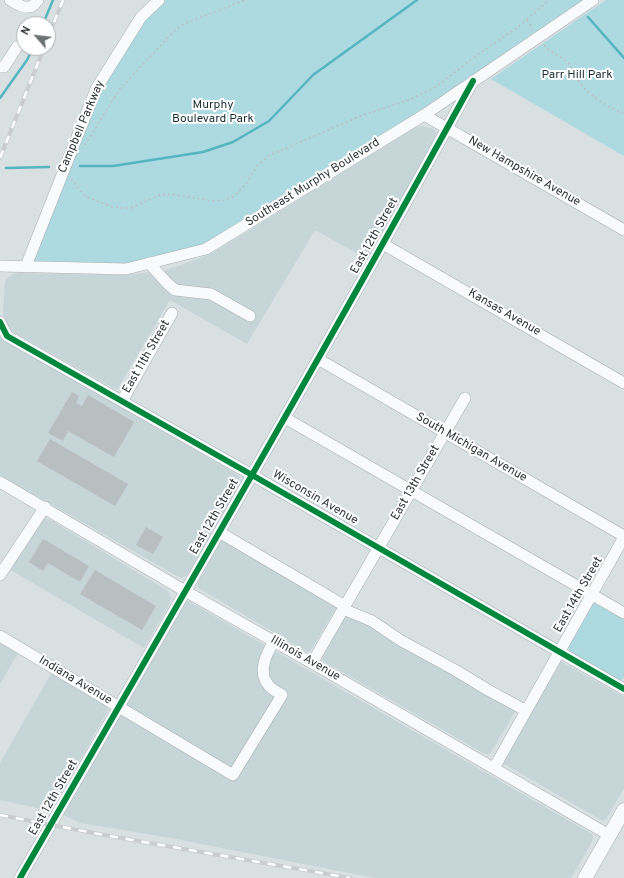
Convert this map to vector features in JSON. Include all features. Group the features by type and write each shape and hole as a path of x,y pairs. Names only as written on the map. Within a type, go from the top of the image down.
{"main road":[{"path":"585,878 624,810"}],"street":[{"path":"12,2 28,8 35,4 38,0"},
{"name":"Campbell Parkway","path":"26,266 96,89 141,17 159,0"},
{"name":"Southeast Murphy Boulevard","path":"0,266 126,269 206,249 424,115 593,0"},
{"path":"2,67 16,48"},
{"name":"East 12th Street","path":"20,878 285,418 473,82"},
{"name":"New Hampshire Avenue","path":"424,115 624,230"},
{"name":"Kansas Avenue","path":"383,244 624,383"},
{"path":"149,263 175,290 211,294 250,316"},
{"name":"East 11th Street","path":"122,401 172,313"},
{"name":"Wisconsin Avenue","path":"0,322 7,336 624,689"},
{"name":"South Michigan Avenue","path":"318,359 624,537"},
{"name":"East 13th Street","path":"312,663 466,398"},
{"path":"285,418 624,613"},
{"name":"Illinois Avenue","path":"0,482 45,507 185,591 609,835"},
{"path":"0,574 45,507"},
{"path":"219,532 344,608 372,621 400,640 526,710"},
{"name":"East 14th Street","path":"494,768 624,537"},
{"name":"Indiana Avenue","path":"0,636 233,775 282,695 267,684 264,678 263,670 268,652 274,641"}],"path":[{"path":"85,146 119,90 177,28 244,0"},
{"path":"70,178 86,197 112,207 131,208 160,194 172,194 213,201 224,200 234,196 246,184 257,166 268,156 362,115 409,100 437,86 473,58 518,27 549,0"},
{"path":"527,20 548,49 570,65 577,79 589,94 624,114"}],"shaded area":[{"path":"422,126 434,129 439,136 369,260 315,230 247,344 170,300 117,390 15,333 4,321 3,313 5,283 6,279 13,274 126,275 167,270 198,259 214,252 414,128"},
{"path":"0,337 238,475 240,484 188,574 182,578 177,576 0,475"},
{"path":"44,518 49,519 168,591 171,598 169,605 144,648 7,568"},
{"path":"226,532 341,600 311,650 308,652 306,651 197,586"},
{"path":"188,601 592,834 592,842 571,878 375,878 176,839 81,823 63,815 185,602"},
{"path":"351,605 521,702 490,754 485,754 323,661 321,656"},
{"path":"0,642 18,653 0,684"},
{"path":"560,661 624,697 624,788 607,818 603,821 501,762 558,662"},
{"path":"52,672 107,706 108,709 51,811 0,800 0,763"}],"green space":[{"name":"Murphy Boulevard Park","path":"159,0 593,0 206,249 126,269 26,266 96,89"},
{"name":"Parr Hill Park","path":"606,0 624,0 624,156 491,79"},
{"path":"593,600 624,617 624,677 621,681 570,652 568,647"}],"building":[{"path":"72,392 79,396 76,403 82,406 88,395 134,422 114,457 68,431 63,441 48,433"},
{"path":"50,439 128,484 115,506 37,461"},
{"path":"146,527 163,537 153,554 136,545"},
{"path":"43,539 89,566 80,582 48,563 43,571 29,562"},
{"path":"95,570 156,606 142,630 80,594"}],"waterway":[{"path":"46,16 53,0"},
{"path":"80,166 113,166 203,152 233,142 269,121 313,75 417,0"},
{"path":"588,17 624,58"},
{"path":"0,98 29,56"},
{"path":"6,168 49,167"}],"railway":[{"path":"56,17 63,0"},
{"path":"0,158 41,56"},
{"path":"0,815 104,835 350,878"}],"cycle path":[{"path":"20,878 192,580 473,81"},
{"path":"0,322 7,336 624,689"}]}
